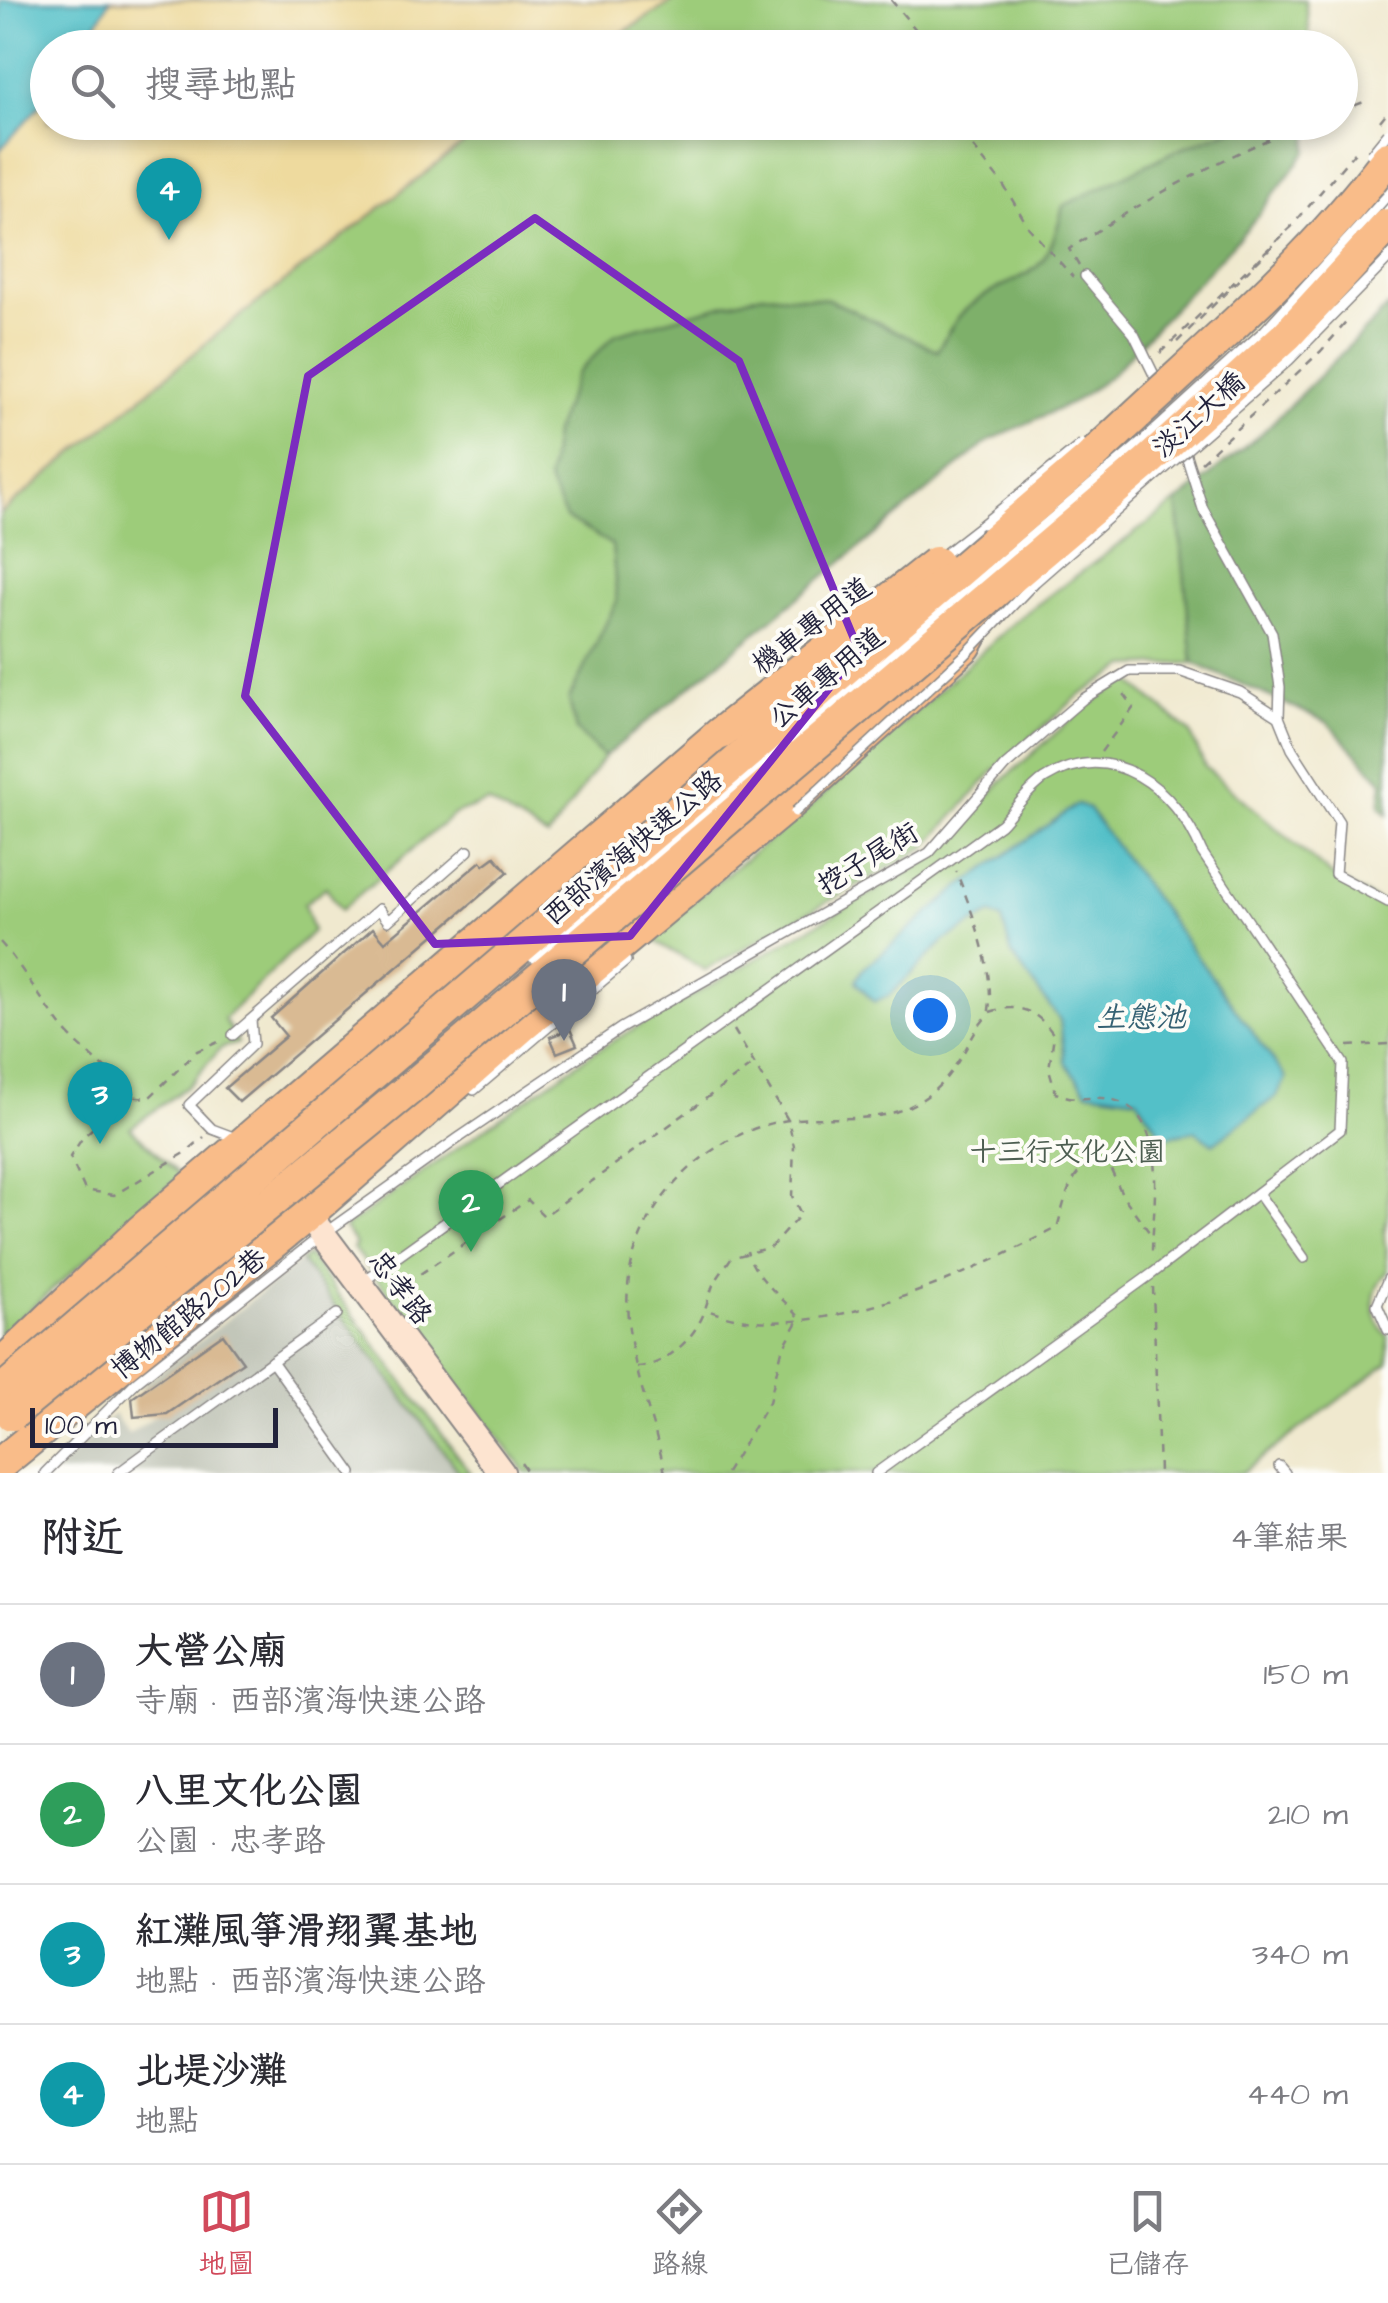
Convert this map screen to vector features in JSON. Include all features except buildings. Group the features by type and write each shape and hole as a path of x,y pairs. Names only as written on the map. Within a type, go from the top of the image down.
{"highway":[{"name":"淡江大橋","path":"1091,447 1248,315 1370,156"},
{"name":"淡江大橋","path":"996,591 1287,335 1388,225"},
{"path":"12,1355 140,1232 458,954 785,679 1040,478 1091,447"},
{"name":"西部濱海快速公路","path":"0,1393 1091,447"},
{"path":"0,1464 75,1403 315,1225 965,646 996,591"},
{"name":"西部濱海快速公路","path":"0,1424 414,1085 996,591"}],"street":[{"name":"忠孝路","path":"248,1140 502,1473"}],"lane":[{"path":"1370,156 1388,132"},
{"name":"公車專用道","path":"524,965 1143,440 1265,330 1388,195"},
{"path":"1110,422 1287,255"},
{"path":"709,888 966,656 1034,582 1289,360 1388,258"},
{"path":"1086,276 1154,361 1203,510 1272,634 1280,687 1279,716 1292,749 1339,822 1335,874 1388,902"},
{"name":"挖子尾街","path":"315,1225 620,1028 929,854 1005,766 1112,679 1147,668 1179,672 1240,692 1279,716"},
{"path":"359,1284 1001,824 1040,781 1068,766 1094,762 1129,770 1161,788 1188,818 1202,852 1343,1063 1340,1130 1153,1274 876,1473"},
{"path":"233,1035 379,909 388,920 468,852"},
{"path":"460,1100 530,1032 638,950"},
{"path":"248,1140 212,1129 188,1104 254,1044 251,1020"},
{"path":"315,1225 336,1200 429,1126"},
{"path":"1258,1193 1304,1258"},
{"name":"博物館路202巷","path":"45,1473 138,1381 315,1225"},
{"path":"1388,1279 1377,1305 1388,1330"},
{"path":"118,1473 337,1314"},
{"path":"272,1361 352,1473"}],"path":[{"path":"891,0 915,30"},
{"path":"1358,104 1370,100"},
{"path":"1376,126 1388,111"},
{"path":"967,140 1004,186 1029,228 1075,280 1099,295"},
{"path":"1086,276 1069,249 1136,205 1270,140"},
{"path":"1154,361 1370,156"},
{"path":"1154,361 1292,226"},
{"path":"1191,471 1321,352 1358,309"},
{"path":"1094,762 1134,707 1112,679"},
{"path":"665,1473 655,1424 635,1368 628,1317 631,1264 659,1206 685,1172 716,1147 788,1120 868,1119 899,1111 939,1086 964,1059 989,1012 978,926 960,879"},
{"path":"0,942 30,976 62,1028 116,1076 128,1096"},
{"path":"989,1012 1005,1006 1024,1008 1041,1016 1054,1034 1050,1069 1056,1093 1078,1102 1109,1098 1138,1113 1149,1135 1159,1473"},
{"path":"635,1368 653,1367 698,1333 704,1310 731,1258 771,1247 801,1214 792,1196 794,1146 788,1120 728,1020"},
{"path":"212,1129 185,1153 114,1194 85,1190 70,1157 83,1137 128,1096 149,1098 197,1051 233,1035"},
{"path":"1332,1045 1388,1044"},
{"path":"394,1291 528,1200 544,1216 756,1062"},
{"path":"704,1310 735,1322 770,1326 800,1318 828,1317 958,1276 1058,1228 1072,1180 1082,1166 1095,1161 1110,1168 1123,1196 1152,1236"},
{"path":"747,1251 752,1270 776,1288 800,1318"},
{"path":"726,1473 769,1402 782,1350 800,1318"}],"highlighted area":[{"path":"535,218 739,361 859,651 630,936 435,944 245,696 308,376"}],"shaded area":[{"path":"301,1261 460,1473 55,1473 114,1414 128,1434 158,1414 141,1387"}],"green space":[{"path":"675,0 1305,0 1309,30 628,30"},
{"path":"468,140 1204,140 1063,206 1056,233 1039,264 968,307 937,351 828,299 763,294 616,334 577,374 566,518 612,545 617,601 569,700 576,730 604,757 548,837 488,802 454,814 341,910 326,887 304,904 313,931 224,1019 238,1043 221,1048 189,1085 130,1128 181,1176 0,1336 0,514 222,330"},
{"path":"1204,140 1308,140 1307,151 1247,229 1111,375 1072,403 990,440 604,757 576,730 569,699 617,601 612,545 566,518 548,482 554,433 577,374 616,334 762,294 828,299 937,351 964,311 1039,264 1056,233 1063,206"},
{"path":"1388,307 1388,815 1380,806 1383,782 1327,722 1193,663 1177,502 1263,432"},
{"path":"1177,502 1193,663 1127,666 1077,697 993,772 926,847 705,970 648,937 805,811 1020,617"},
{"name":"十三行文化公園","path":"1128,679 1190,732 1205,767 1332,876 1388,907 1388,1212 1384,1234 1388,1271 1377,1287 1374,1304 1377,1320 1388,1336 1388,1363 1241,1473 526,1473 353,1248 356,1244 344,1228 592,1053 932,858 1002,781 1086,706"},
{"path":"308,1255 471,1473 460,1473 301,1261"}],"sand":[{"path":"110,0 675,0 626,30 93,30"},
{"path":"30,116 30,140 468,140 222,330 0,514 0,150"}],"water":[{"path":"0,0 110,0 93,30 30,30 30,116 0,150"},
{"name":"生態池","path":"1078,804 1088,808 1286,1078 1277,1096 1213,1144 1195,1131 1164,1137 1137,1098 1087,1091 1065,1062 1060,1020 1012,955 1002,920 991,914 944,941 890,995 874,1002 856,981 862,970 961,886"}],"place":[{"name":"北堤沙灘","path":"169,240"},
{"name":"大營公廟","path":"564,1041"},
{"name":"紅灘風箏滑翔翼基地","path":"100,1144"},
{"name":"八里文化公園","path":"471,1252"}]}
